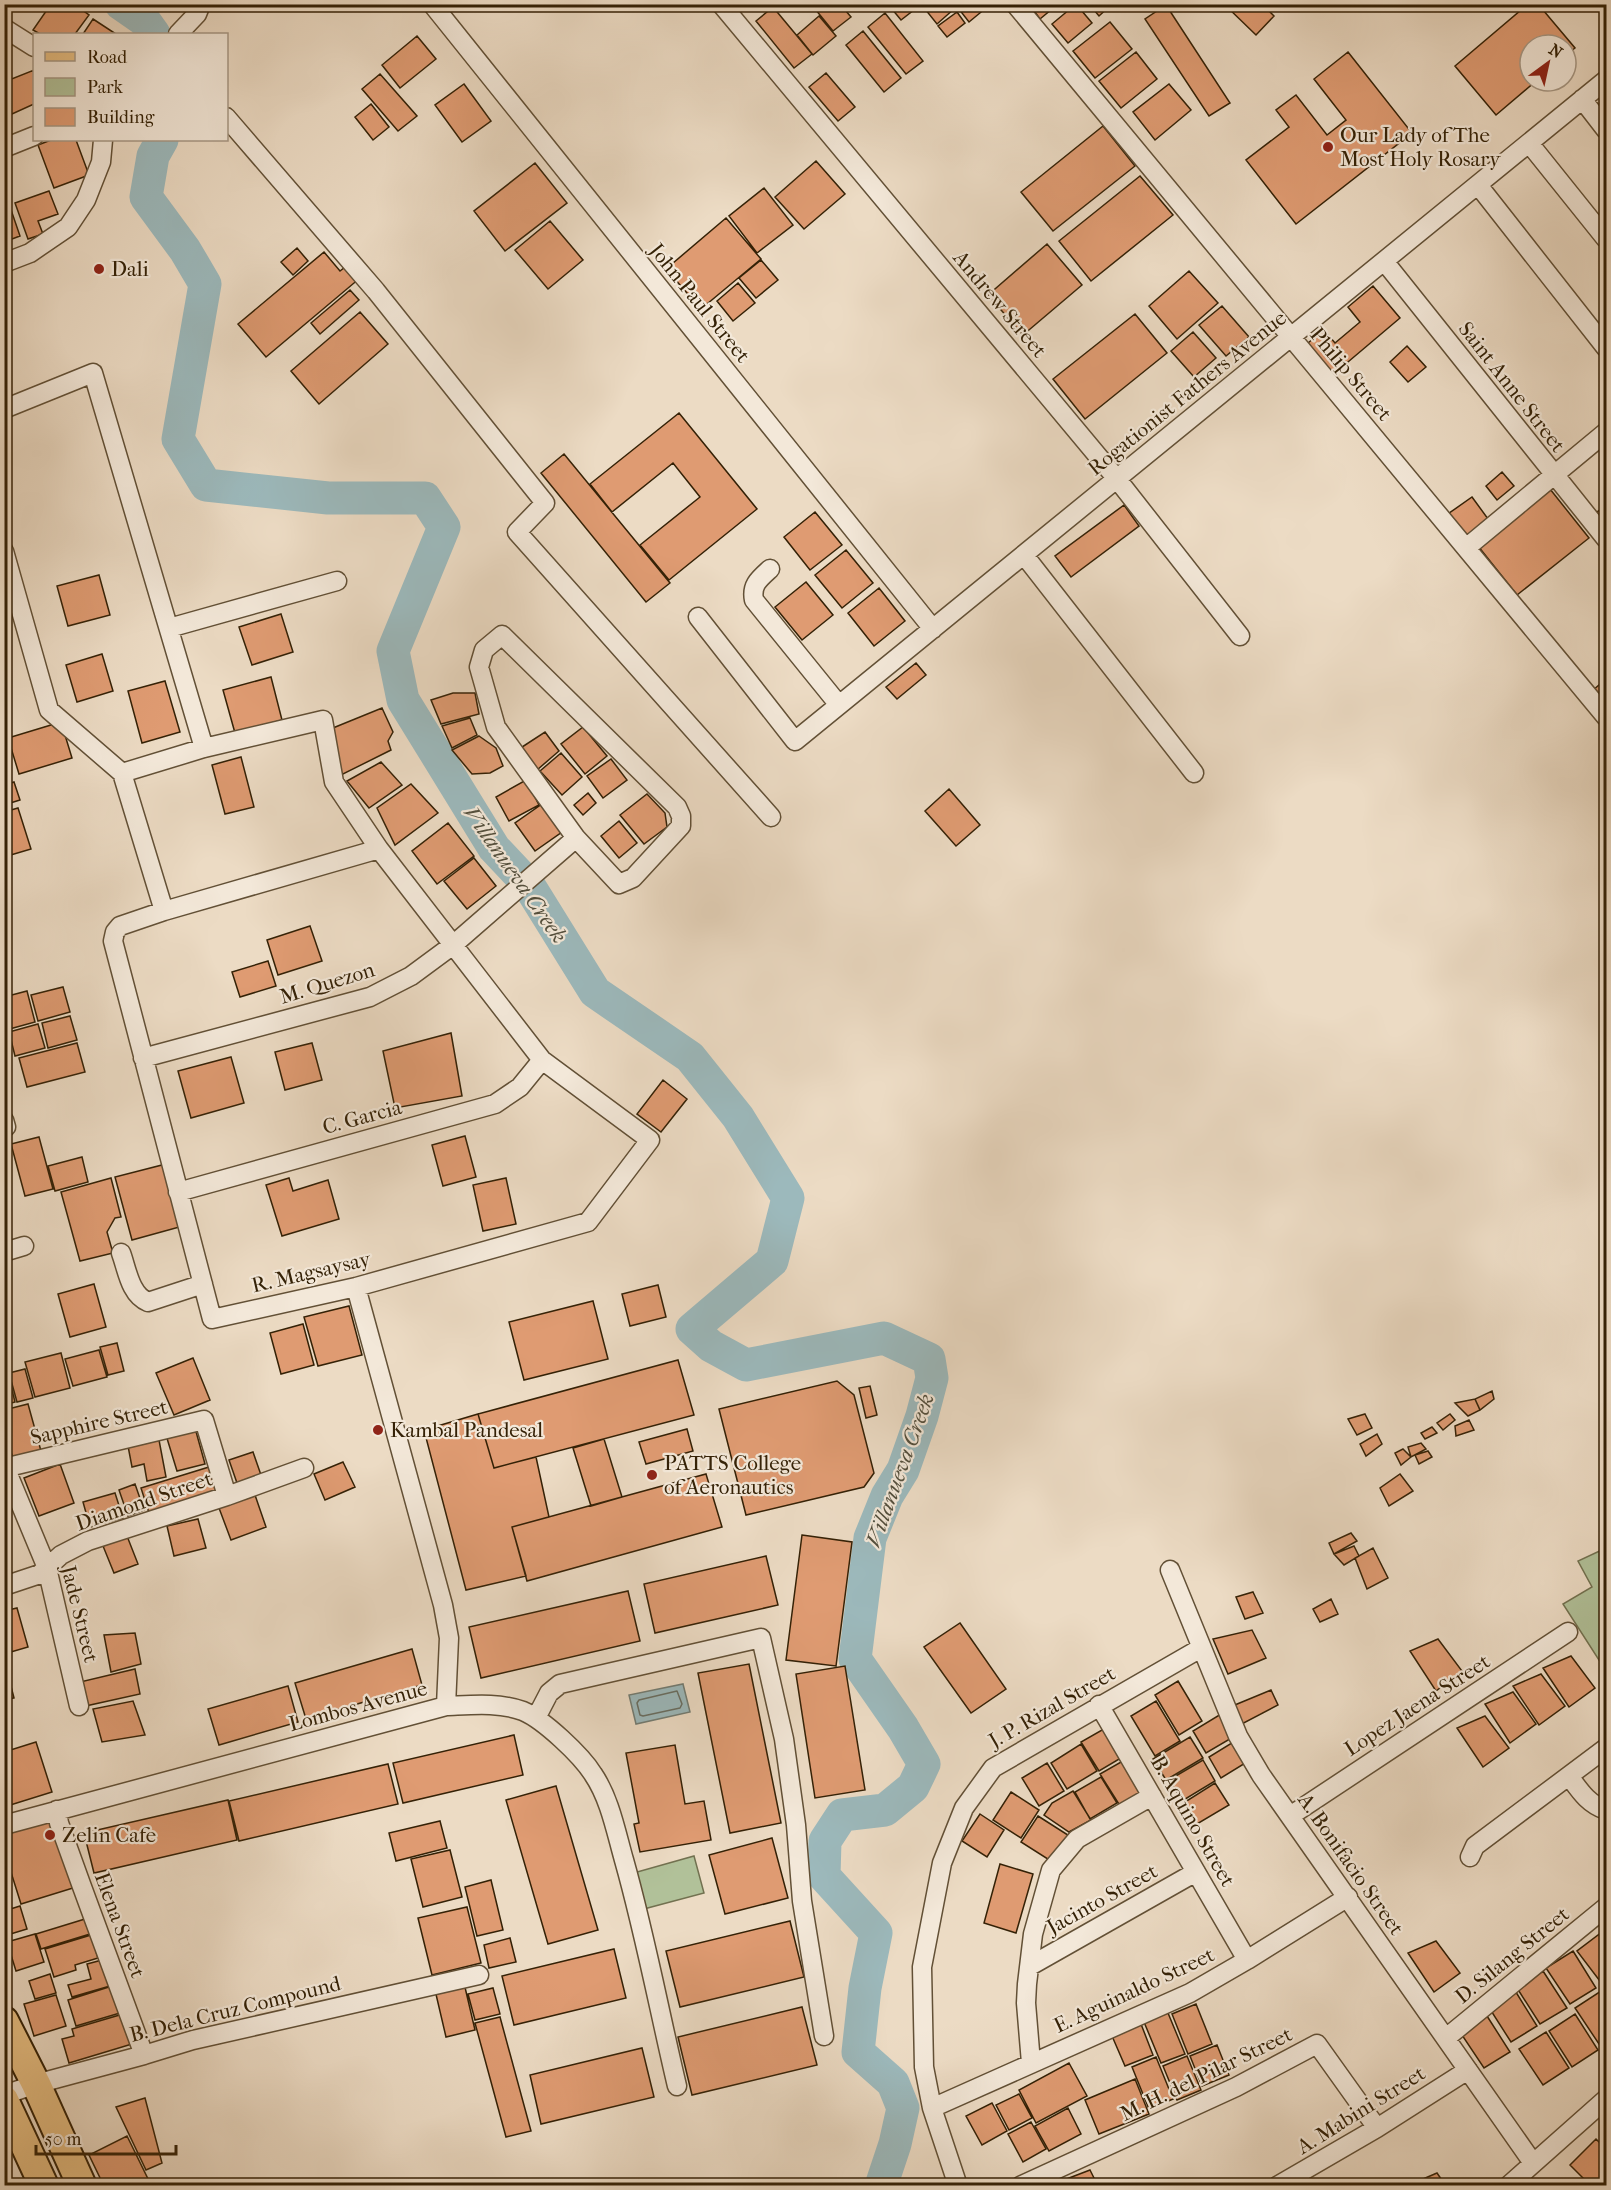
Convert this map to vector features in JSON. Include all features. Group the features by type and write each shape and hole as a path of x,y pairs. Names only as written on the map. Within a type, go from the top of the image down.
{"main road":[{"path":"4,2021 36,2084 82,2186"},
{"path":"4,2100 44,2186"}],"street":[{"name":"John Paul Street","path":"432,4 933,629"},
{"name":"Andrew Street","path":"721,4 1117,479 1240,636"},
{"name":"Philip Street","path":"1015,4 1606,717"},
{"path":"186,33 199,9"},
{"path":"5,29 33,46"},
{"name":"Rogationist Fathers Avenue","path":"698,617 795,741 1606,80"},
{"path":"1582,99 1606,130"},
{"path":"228,119 376,291 545,503 517,532 771,818"},
{"path":"4,148 33,136"},
{"path":"4,263 30,253 68,227 86,200 102,162 103,141"},
{"path":"1529,143 1606,239"},
{"path":"1478,184 1606,348"},
{"name":"Saint Anne Street","path":"1384,261 1606,538"},
{"path":"4,409 93,373 204,748 122,773"},
{"path":"1466,548 1606,432"},
{"path":"4,551 49,710 122,773 164,911"},
{"path":"1024,555 1194,773"},
{"path":"770,569 757,580 752,590 754,600 839,705"},
{"path":"170,628 337,581"},
{"path":"502,635 677,807 681,816 681,826 633,878 619,884 576,838 496,728 479,667 484,650 502,635"},
{"name":"R. Magsaysay","path":"204,748 322,720 334,782 379,849 542,1060 650,1140 588,1222 356,1287 212,1319 142,1058 113,941 115,932 120,926 164,911 379,849"},
{"name":"M. Quezon","path":"142,1058 370,997 411,976 453,945 576,838"},
{"name":"C. Garcia","path":"178,1191 495,1104 520,1087 542,1060"},
{"path":"4,1252 24,1246"},
{"path":"121,1253 133,1288 138,1297 148,1302 203,1284"},
{"name":"Lombos Avenue","path":"4,1825 446,1706 449,1638 443,1605 356,1287"},
{"name":"Sapphire Street","path":"5,1468 204,1420 226,1496"},
{"name":"Jade Street","path":"5,1468 46,1568 79,1706"},
{"name":"Diamond Street","path":"4,1586 40,1574 61,1555 88,1540 226,1496 304,1468"},
{"name":"A. Bonifacio Street","path":"1170,1570 1238,1736 1261,1775 1533,2163"},
{"name":"Lopez Jaena Street","path":"1290,1816 1568,1632"},
{"path":"536,1718 549,1693 560,1684 761,1638 784,1739 796,1825 802,1902 824,2036"},
{"name":"J. P. Rizal Street","path":"958,2186 932,2108 924,2067 922,1967 942,1863 964,1808 993,1768 1201,1648"},
{"path":"446,1706 496,1705 522,1711 536,1718 555,1733 593,1774 611,1814 646,1941 678,2086"},
{"name":"B. Aquino Street","path":"1100,1705 1247,1960"},
{"path":"1470,1857 1475,1846 1606,1748"},
{"path":"1569,1776 1588,1802 1606,1810"},
{"path":"1032,2063 1026,2003 1033,1934 1051,1870 1077,1839 1152,1796"},
{"name":"Elena Street","path":"57,1810 59,1823 144,2055"},
{"name":"Jacinto Street","path":"1030,1966 1196,1872"},
{"name":"E. Aguinaldo Street","path":"932,2108 1190,1993 1347,1897"},
{"name":"D. Silang Street","path":"1446,2038 1606,1907"},
{"name":"B. Dela Cruz Compound","path":"4,2095 193,2040 479,1975"},
{"name":"M. H. del Pilar Street","path":"1020,2186 1236,2087 1317,2044 1377,2128"},
{"name":"A. Mabini Street","path":"1277,2186 1377,2128 1468,2070"},
{"path":"1508,2186 1606,2099"}],"green space":[{"path":"1606,1548 1606,1671 1563,1604 1592,1587 1578,1561"},
{"path":"694,1856 704,1893 640,1910 630,1874"}],"water":[{"path":"683,1684 690,1712 636,1724 629,1695"}],"building":[{"path":"51,4 60,4 63,7 65,4 74,4 89,15 76,33 38,33 33,30"},
{"path":"811,4 840,4 851,17 833,31"},
{"path":"898,4 918,4 919,6 901,20 892,9"},
{"path":"921,4 950,4 954,9 937,24"},
{"path":"955,4 983,4 986,8 969,22"},
{"path":"1029,4 1058,4 1040,19"},
{"path":"1076,4 1092,23 1068,43 1052,24"},
{"path":"1089,4 1112,4 1099,16"},
{"path":"1224,4 1262,4 1274,16 1256,35"},
{"path":"1528,4 1538,4 1562,33 1518,33 1518,93 1522,93 1496,115 1455,66"},
{"path":"1166,5 1230,103 1209,116 1145,19"},
{"path":"773,7 812,54 794,68 756,21"},
{"path":"957,12 965,23 947,37 938,26"},
{"path":"885,13 923,61 906,74 868,27"},
{"path":"819,16 836,36 813,55 797,35"},
{"path":"93,19 114,33 84,33"},
{"path":"1110,22 1132,49 1095,78 1073,51"},
{"path":"863,31 901,78 884,92 846,45"},
{"path":"417,36 436,59 400,88 382,65"},
{"path":"1136,52 1157,79 1121,108 1099,81"},
{"name":"Our Lady of The Most Holy Rosary","path":"1348,52 1412,133 1296,224 1246,160 1289,127 1276,110 1296,95 1327,135 1346,120 1314,79"},
{"path":"33,70 33,104 12,114 4,97 4,82"},
{"path":"826,73 855,107 838,121 809,87"},
{"path":"380,74 417,116 398,131 362,89"},
{"path":"464,84 491,121 462,142 435,105"},
{"path":"1169,84 1191,110 1155,140 1133,112"},
{"path":"371,104 389,127 373,140 355,117"},
{"path":"1103,126 1135,166 1053,231 1021,192"},
{"path":"48,141 76,141 89,175 54,188 38,145"},
{"path":"816,161 845,194 804,229 775,197"},
{"path":"535,163 567,203 505,251 474,211"},
{"path":"1140,176 1173,215 1091,281 1059,241"},
{"path":"764,188 793,225 757,253 729,216"},
{"path":"49,191 58,214 38,221 43,234 28,239 15,203"},
{"path":"8,201 20,236 4,242 4,202"},
{"path":"726,218 761,259 701,309 666,269"},
{"path":"550,221 583,260 548,289 515,250"},
{"path":"1047,244 1082,285 1023,335 988,295"},
{"path":"297,248 308,261 293,275 281,262"},
{"path":"324,252 340,271 349,264 360,278 266,357 238,324"},
{"path":"761,260 778,280 756,298 739,278"},
{"path":"1189,271 1218,303 1177,339 1149,306"},
{"path":"738,283 755,303 733,321 717,301"},
{"path":"1373,286 1400,318 1329,378 1303,347 1324,330 1335,343 1360,322 1348,307"},
{"path":"350,290 359,300 320,334 311,323"},
{"path":"1222,306 1249,337 1226,356 1199,325"},
{"path":"360,312 388,344 319,404 291,371"},
{"path":"1135,314 1167,353 1085,419 1053,379"},
{"path":"1193,332 1216,358 1194,377 1171,351"},
{"path":"1407,346 1426,367 1408,382 1390,362"},
{"path":"679,413 757,509 669,580 640,545 700,497 673,463 612,512 590,484"},
{"path":"564,454 670,583 646,602 541,473"},
{"path":"1502,472 1514,486 1497,500 1486,486"},
{"path":"1550,489 1589,538 1517,595 1478,546"},
{"path":"1472,497 1491,523 1464,542 1445,516"},
{"path":"1124,505 1139,526 1071,577 1055,556"},
{"path":"1606,505 1606,534 1592,516"},
{"path":"815,512 842,545 810,570 784,537"},
{"path":"846,550 873,583 842,608 815,575"},
{"path":"99,575 110,615 68,626 57,586"},
{"path":"806,582 833,615 802,640 775,607"},
{"path":"879,588 905,621 874,646 848,613"},
{"path":"281,614 293,652 252,665 239,627"},
{"path":"102,654 113,691 77,702 66,665"},
{"path":"916,663 926,675 897,699 886,687"},
{"path":"271,677 282,720 235,733 223,690"},
{"path":"1606,679 1606,709 1592,691"},
{"path":"165,681 180,732 142,743 128,691"},
{"path":"453,693 475,693 479,714 441,724 431,700"},
{"path":"382,708 393,732 388,741 391,750 341,775 328,730"},
{"path":"470,718 477,735 452,748 442,726"},
{"path":"61,722 72,758 19,774 8,738"},
{"path":"583,727 607,756 585,774 561,744"},
{"path":"545,732 559,751 537,770 519,749"},
{"path":"479,736 496,748 503,766 490,773 472,774 452,750"},
{"path":"561,753 582,777 562,795 540,771"},
{"path":"241,757 254,807 225,814 212,765"},
{"path":"611,759 627,780 603,798 587,776"},
{"path":"381,762 402,785 369,808 347,781"},
{"path":"526,780 539,805 509,821 496,797"},
{"path":"14,782 20,800 4,805 4,785"},
{"path":"411,784 438,813 395,845 377,808"},
{"path":"949,789 980,825 956,846 925,811"},
{"path":"588,793 596,803 583,815 574,805"},
{"path":"647,794 665,813 667,827 644,844 620,815"},
{"path":"542,804 562,832 535,851 515,823"},
{"path":"18,808 31,849 4,857 4,812"},
{"path":"619,821 637,843 619,858 601,836"},
{"path":"448,823 474,856 437,884 412,851"},
{"path":"474,858 496,886 467,909 444,881"},
{"path":"310,926 322,961 278,975 267,940"},
{"path":"268,961 276,986 240,997 232,972"},
{"path":"63,987 70,1012 38,1021 31,995"},
{"path":"27,991 35,1022 6,1030 4,997"},
{"path":"70,1016 77,1040 48,1048 42,1023"},
{"path":"38,1024 45,1048 15,1056 9,1032"},
{"path":"451,1033 462,1096 395,1108 383,1051"},
{"path":"77,1043 85,1072 27,1087 19,1058"},
{"path":"312,1043 322,1080 285,1090 275,1052"},
{"path":"231,1057 244,1103 191,1118 178,1071"},
{"path":"663,1080 687,1099 661,1132 637,1114"},
{"path":"465,1136 476,1177 443,1186 432,1145"},
{"path":"39,1137 53,1189 25,1196 11,1144"},
{"path":"82,1157 88,1182 55,1191 48,1166"},
{"path":"166,1164 183,1226 132,1240 115,1177"},
{"path":"111,1178 121,1217 115,1218 107,1232 113,1253 80,1261 61,1192"},
{"path":"289,1178 293,1191 328,1180 339,1219 282,1236 266,1185"},
{"path":"506,1178 516,1224 483,1231 473,1185"},
{"path":"94,1284 106,1327 70,1337 58,1294"},
{"path":"658,1285 666,1317 630,1326 622,1294"},
{"path":"593,1301 608,1359 524,1380 509,1322"},
{"path":"349,1306 362,1355 318,1366 304,1317"},
{"path":"303,1324 314,1365 281,1374 270,1333"},
{"path":"117,1343 124,1371 108,1375 100,1347"},
{"path":"99,1350 107,1377 73,1386 65,1359"},
{"path":"61,1353 70,1388 35,1397 25,1362"},
{"path":"193,1358 210,1400 174,1415 156,1373"},
{"path":"678,1360 694,1415 494,1468 478,1414"},
{"path":"25,1369 33,1398 17,1402 9,1373"},
{"path":"8,1374 15,1402 4,1405 4,1375"},
{"path":"837,1381 854,1395 874,1473 864,1487 746,1515 719,1409"},
{"path":"870,1386 877,1415 866,1418 859,1388"},
{"path":"1492,1391 1494,1399 1480,1410 1475,1399"},
{"path":"1475,1399 1480,1410 1468,1416 1455,1403"},
{"path":"28,1404 41,1451 13,1459 4,1428 4,1410"},
{"path":"478,1414 494,1468 536,1457 549,1517 512,1527 526,1576 466,1590 424,1430"},
{"path":"1365,1414 1372,1428 1357,1435 1348,1419"},
{"path":"1450,1414 1455,1420 1443,1430 1437,1423"},
{"path":"1469,1420 1474,1430 1456,1436 1455,1426"},
{"path":"1432,1427 1437,1433 1425,1439 1421,1433"},
{"path":"195,1428 205,1464 177,1471 166,1435"},
{"path":"687,1429 693,1451 646,1464 639,1442"},
{"path":"1377,1434 1382,1444 1366,1456 1360,1444"},
{"path":"604,1439 622,1497 591,1506 573,1448"},
{"path":"159,1440 166,1477 147,1481 144,1464 132,1467 128,1446"},
{"path":"1421,1443 1426,1449 1411,1457 1408,1447"},
{"path":"1403,1449 1411,1457 1401,1465 1395,1453"},
{"path":"1428,1451 1432,1457 1419,1464 1415,1455"},
{"path":"253,1452 261,1475 237,1483 229,1460"},
{"path":"343,1462 355,1487 325,1500 314,1474"},
{"path":"60,1464 74,1503 39,1516 24,1478"},
{"path":"209,1467 217,1491 149,1513 141,1488"},
{"path":"706,1474 722,1527 527,1581 512,1527"},
{"path":"1400,1474 1413,1491 1389,1506 1380,1488"},
{"path":"135,1484 144,1510 128,1516 119,1490"},
{"path":"115,1493 123,1518 90,1527 83,1502"},
{"path":"255,1495 266,1527 231,1540 219,1508"},
{"path":"198,1519 206,1548 174,1556 167,1526"},
{"path":"1351,1533 1357,1541 1334,1554 1329,1543"},
{"path":"802,1535 852,1542 836,1666 786,1660"},
{"path":"127,1536 138,1564 114,1573 103,1546"},
{"path":"1354,1546 1359,1556 1344,1565 1334,1554"},
{"path":"1373,1548 1388,1578 1367,1589 1355,1558"},
{"path":"766,1556 778,1605 655,1633 644,1584"},
{"path":"628,1591 640,1641 481,1678 469,1627"},
{"path":"1253,1592 1263,1613 1245,1619 1236,1597"},
{"path":"1331,1599 1338,1614 1320,1622 1313,1609"},
{"path":"17,1608 28,1647 4,1654 4,1611"},
{"path":"960,1623 1006,1689 971,1713 924,1647"},
{"path":"1252,1630 1266,1658 1228,1674 1213,1639"},
{"path":"135,1633 141,1664 111,1672 104,1635"},
{"path":"1438,1639 1462,1671 1436,1691 1410,1651"},
{"path":"412,1649 422,1685 306,1719 295,1683"},
{"path":"1571,1656 1595,1688 1569,1707 1543,1668"},
{"path":"4,1659 14,1698 4,1700"},
{"path":"749,1664 781,1823 730,1833 698,1673"},
{"path":"845,1666 865,1790 815,1798 796,1674"},
{"path":"135,1669 140,1694 81,1707 80,1682"},
{"path":"1541,1674 1565,1706 1539,1725 1513,1686"},
{"path":"1178,1681 1202,1721 1179,1735 1155,1695"},
{"path":"288,1686 298,1722 219,1745 208,1709"},
{"path":"1271,1690 1278,1705 1238,1726 1230,1707"},
{"path":"1513,1692 1536,1724 1510,1743 1485,1704"},
{"path":"133,1701 145,1735 102,1742 93,1709"},
{"path":"1156,1701 1180,1741 1155,1756 1131,1716"},
{"path":"1221,1714 1235,1736 1206,1753 1193,1731"},
{"path":"1485,1716 1509,1748 1483,1767 1457,1728"},
{"path":"1109,1726 1126,1755 1099,1771 1081,1742"},
{"path":"514,1735 523,1775 403,1803 393,1763"},
{"path":"1190,1737 1203,1758 1166,1780 1153,1759"},
{"path":"1235,1741 1247,1762 1221,1778 1209,1757"},
{"path":"36,1742 52,1792 4,1807 4,1752"},
{"path":"1081,1744 1097,1771 1067,1789 1051,1763"},
{"path":"675,1745 685,1804 704,1801 711,1840 640,1852 634,1824 639,1823 626,1753"},
{"path":"1128,1758 1149,1793 1122,1809 1100,1774"},
{"path":"1203,1760 1215,1781 1182,1801 1169,1780"},
{"path":"1047,1763 1064,1791 1039,1806 1022,1778"},
{"path":"388,1764 398,1804 239,1841 229,1801"},
{"path":"1101,1777 1117,1803 1090,1819 1075,1792"},
{"path":"1215,1783 1229,1805 1197,1824 1185,1802"},
{"path":"556,1786 598,1930 548,1944 506,1800"},
{"path":"1073,1791 1091,1820 1069,1832 1044,1815 1052,1803"},
{"path":"1011,1792 1039,1810 1021,1838 993,1820"},
{"path":"228,1800 237,1840 94,1873 84,1833"},
{"path":"980,1814 1004,1830 987,1857 962,1841"},
{"path":"50,1815 73,1888 21,1904 4,1850 4,1829"},
{"path":"1038,1816 1071,1837 1054,1863 1021,1842"},
{"path":"440,1821 447,1848 396,1861 389,1833"},
{"path":"772,1838 788,1898 725,1914 709,1855"},
{"path":"450,1850 462,1897 423,1907 411,1859"},
{"path":"1000,1864 1033,1874 1016,1933 984,1923"},
{"path":"491,1880 503,1930 477,1936 465,1887"},
{"path":"20,1906 27,1929 4,1936 4,1911"},
{"path":"467,1907 481,1963 432,1975 418,1918"},
{"path":"85,1919 90,1934 41,1949 36,1934"},
{"path":"790,1921 804,1977 680,2007 666,1951"},
{"path":"1606,1929 1606,1989 1577,1951"},
{"path":"35,1934 44,1962 16,1971 7,1942"},
{"path":"91,1935 98,1958 75,1965 76,1970 54,1977 45,1949"},
{"path":"510,1938 516,1962 489,1968 484,1945"},
{"path":"1436,1941 1460,1973 1434,1992 1408,1953"},
{"path":"614,1949 626,1998 514,2025 502,1976"},
{"path":"1573,1951 1596,1988 1570,2004 1546,1968"},
{"path":"102,1960 110,1986 72,1997 68,1985 91,1979 87,1964"},
{"path":"1543,1971 1567,2008 1540,2024 1517,1988"},
{"path":"50,1974 56,1993 35,1999 29,1981"},
{"path":"464,1983 475,2030 446,2037 435,1990"},
{"path":"112,1986 120,2013 76,2026 68,2000"},
{"path":"493,1988 500,2014 475,2020 468,1994"},
{"path":"1514,1989 1537,2026 1511,2042 1488,2006"},
{"path":"1601,1991 1606,1999 1606,2039 1599,2044 1575,2008"},
{"path":"56,1995 66,2026 34,2036 24,2004"},
{"path":"1196,2004 1212,2044 1188,2054 1172,2014"},
{"path":"802,2007 817,2065 692,2095 678,2037"},
{"path":"1168,2013 1185,2054 1161,2063 1144,2022"},
{"path":"123,2014 132,2044 69,2063 62,2039 74,2036 72,2029"},
{"path":"1575,2014 1598,2050 1572,2067 1549,2031"},
{"path":"1487,2016 1510,2052 1484,2068 1460,2032"},
{"path":"500,2017 531,2131 506,2137 475,2023"},
{"path":"1141,2024 1153,2055 1125,2066 1112,2036"},
{"path":"1546,2032 1569,2068 1543,2085 1519,2049"},
{"path":"1217,2045 1229,2075 1202,2086 1190,2056"},
{"path":"642,2048 654,2097 541,2124 530,2075"},
{"path":"1187,2056 1201,2090 1177,2100 1163,2066"},
{"path":"1156,2057 1173,2099 1149,2109 1132,2067"},
{"path":"1069,2063 1087,2096 1036,2123 1019,2090"},
{"path":"1135,2079 1149,2114 1099,2134 1085,2100"},
{"path":"1019,2094 1032,2118 1009,2130 996,2105"},
{"path":"145,2098 162,2163 146,2170 116,2107"},
{"path":"992,2103 1007,2131 982,2145 966,2116"},
{"path":"1068,2108 1081,2134 1049,2151 1035,2126"},
{"path":"1031,2122 1046,2149 1023,2162 1008,2134"},
{"path":"127,2136 150,2183 144,2186 104,2186 89,2155"},
{"path":"1596,2139 1606,2149 1606,2186 1591,2186 1570,2165"},
{"path":"1090,2170 1098,2186 1057,2186 1056,2183"},
{"path":"1437,2173 1446,2186 1409,2185"}],"waterway":[{"name":"Villanueva Creek","path":"121,4 144,20 153,33"},
{"name":"Villanueva Creek","path":"161,141 153,156 146,197 185,250 205,284 178,439 206,485 328,498 425,498 444,527 393,651 403,700 494,848 528,884 595,992 690,1057 738,1117 788,1198 772,1261 692,1329 711,1346 746,1365 884,1338 929,1359 932,1378 922,1416 903,1470 887,1496 870,1538 855,1659 903,1728 924,1764 913,1787 885,1810 842,1815 825,1841 824,1876 876,1933 865,1988 858,2052 893,2083 903,2108 895,2144 881,2186"}],"place":[{"name":"Our Lady of The Most Holy Rosary","path":"1328,147"},
{"name":"Dali","path":"99,269"},
{"name":"Kambal Pandesal","path":"378,1430"},
{"name":"PATTS College of Aeronautics","path":"652,1475"},
{"name":"Zelin Cafe","path":"50,1835"}]}
